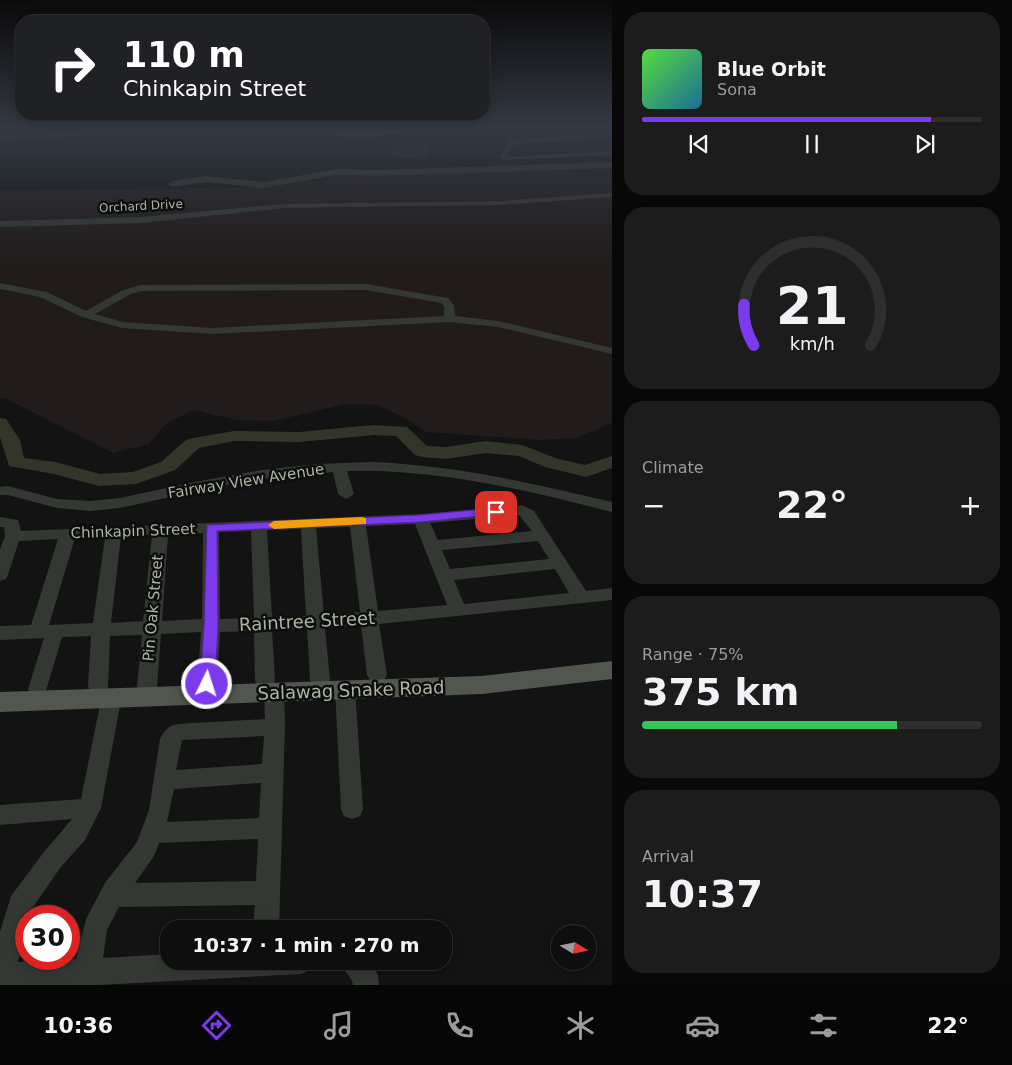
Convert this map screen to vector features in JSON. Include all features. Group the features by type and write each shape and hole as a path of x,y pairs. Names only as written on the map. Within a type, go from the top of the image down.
{"main road":[{"name":"Salawag Snake Road","path":"0,702 104,694 269,687 345,689 482,685 612,670"}],"street":[{"name":"Orchard Drive","path":"1,225 141,220 284,206 498,203 575,196 612,195"},
{"path":"0,286 42,294 86,315 122,325 212,331 450,319 498,324 612,351"},
{"path":"86,315 127,292 140,288 366,287 444,300 449,306 450,319"},
{"path":"339,467 346,494"},
{"name":"Fairway View Avenue","path":"3,489 71,506 118,505 190,487 278,472 339,467 383,467 452,473 515,483 612,507"},
{"name":"Chinkapin Street","path":"14,536 421,518 522,510 529,514 543,535"},
{"path":"421,518 458,610"},
{"path":"357,521 377,675"},
{"path":"0,522 12,523 14,536 0,576"},
{"path":"308,523 320,680"},
{"path":"258,526 261,624 275,724 266,920"},
{"path":"207,684 211,626 211,528"},
{"name":"Pin Oak Street","path":"147,687 160,530"},
{"path":"114,532 101,629 104,694 90,808 77,833 52,860 20,905 1,978 86,979 181,970"},
{"path":"38,689 47,632 68,534"},
{"path":"432,546 543,535 581,598"},
{"path":"444,575 560,563"},
{"name":"Raintree Street","path":"2,637 101,629 316,622 612,594"},
{"path":"345,689 352,809"},
{"path":"86,979 95,928 112,895 146,848 160,810 170,739 178,732 258,728 275,724"},
{"path":"164,780 272,774"},
{"path":"2,817 90,808"},
{"path":"151,833 270,828"},
{"path":"112,895 267,892"},
{"path":"360,970 365,975 366,985"}],"shaded area":[{"path":"425,173 612,173 612,423 577,438 539,440 426,432 403,417 378,405 345,404 274,421 236,420 194,410 167,423 149,444 113,453 7,399 0,398 0,191 264,187 361,175"}],"waterway":[{"path":"173,184 206,179 264,185 332,173"},
{"path":"0,423 11,440 16,462 56,468 99,480 136,478 168,466 193,444 234,436 299,437 374,430 401,431 422,451 446,453 485,447 522,451 552,463 586,471 612,462"}],"slow traffic":[{"path":"274,525 362,521"}],"route":[{"path":"207,684 211,626 211,528 421,518 496,512"}]}
